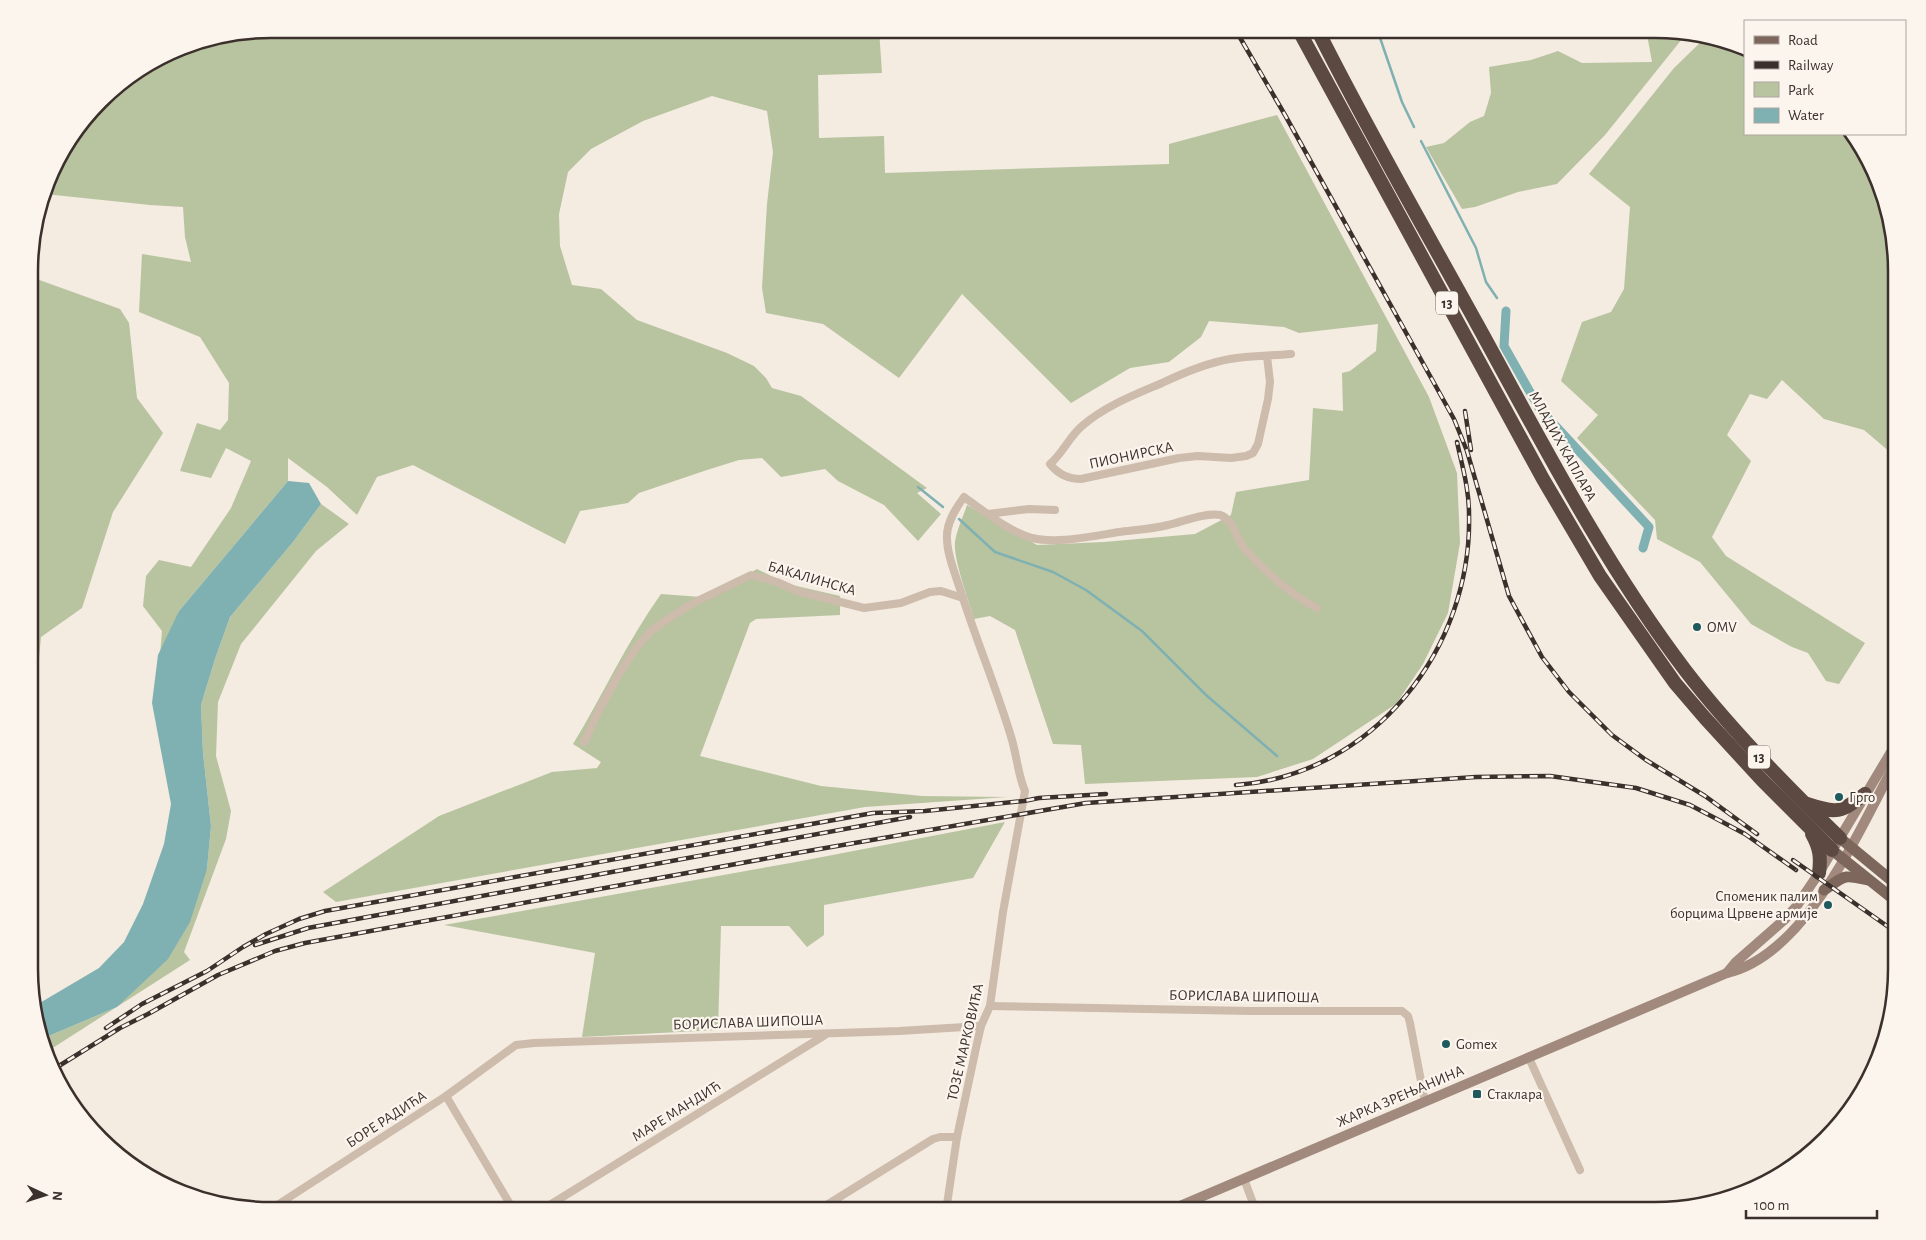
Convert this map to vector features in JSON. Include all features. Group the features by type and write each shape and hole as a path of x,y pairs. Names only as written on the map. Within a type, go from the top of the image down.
{"highway":[{"name":"13","path":"1303,38 1582,548 1629,619 1675,682 1705,718 1810,829 1836,844"},
{"name":"МЛАДИХ КАПЛАРА","path":"1321,38 1559,474 1613,566 1687,672 1756,754 1804,803 1836,844"},
{"path":"1804,803 1835,811 1846,808 1865,794"},
{"path":"1810,829 1820,852 1819,873"}],"main road":[{"name":"13","path":"1836,844 1851,848 1888,878"},
{"name":"13","path":"1836,844 1844,860 1888,895"},
{"path":"1824,890 1839,878 1846,876 1869,880"}],"street":[{"name":"ПИОНИРСКА","path":"1268,356 1270,382 1268,399 1258,444 1253,453 1231,458 1198,456 1179,458 1081,479 1072,479 1064,476 1050,464 1059,456 1072,436 1081,427 1121,401 1188,371 1229,359 1290,354"},
{"path":"963,598 946,537 956,508 964,497 988,514 1023,534 1034,538 1051,540 1168,526 1213,515 1222,515 1228,521 1245,549 1293,594 1317,608"},
{"path":"988,514 1029,508 1055,510"},
{"name":"БАКАЛИНСКА","path":"584,742 600,708 622,669 636,648 651,631 693,603 752,575 777,582 796,591 864,608 901,603 930,592 941,591 963,598"},
{"name":"ТОЗЕ МАРКОВИЋА","path":"947,1202 957,1137 981,1026 990,1006 1003,912 1025,791 1020,778 1012,740 963,598"},
{"name":"ЖАРКА ЗРЕЊАНИНА","path":"1727,973 1736,962 1796,907 1819,873 1888,757"},
{"name":"ЖАРКА ЗРЕЊАНИНА","path":"1189,1202 1727,973 1742,970 1763,958 1780,945 1803,920 1824,890 1851,848 1888,777"},
{"name":"БОРИСЛАВА ШИПОША","path":"990,1006 1251,1011 1402,1011 1408,1016 1410,1023 1425,1102"},
{"name":"БОРИСЛАВА ШИПОША","path":"516,1046 534,1043 826,1034 981,1026"},
{"name":"МАРЕ МАНДИЋ","path":"555,1202 826,1034"},
{"name":"БОРЕ РАДИЋА","path":"282,1202 446,1096 516,1046"},
{"path":"1529,1058 1580,1170"},
{"path":"446,1096 509,1202"},
{"path":"832,1202 933,1139 957,1137"},
{"path":"1244,1179 1253,1202"}],"green space":[{"path":"880,38 882,73 818,75 819,138 884,136 885,173 1169,164 1169,144 1277,115 1429,397 1457,473 1460,543 1448,613 1423,664 1396,704 1313,759 1257,777 1085,784 1081,745 1053,744 1015,630 990,616 974,619 956,559 955,549 957,532 967,505 1037,545 1104,542 1195,534 1231,515 1236,492 1309,480 1313,408 1343,411 1342,373 1350,371 1376,351 1378,324 1299,333 1284,327 1209,321 1201,337 1169,362 1130,368 1071,403 962,294 899,378 823,324 766,313 762,288 767,204 773,152 767,111 712,96 643,121 591,149 568,172 559,214 560,246 572,285 601,289 637,320 727,353 754,366 766,378 772,388 801,396 927,488 917,493 941,514 918,541 884,505 838,481 825,469 781,477 762,458 739,460 707,470 639,493 628,503 580,511 565,544 413,465 377,477 357,515 327,487 288,458 288,481 179,611 158,680 162,631 143,606 146,576 159,560 191,567 231,508 251,461 226,448 211,478 180,471 197,423 220,430 228,420 229,383 200,337 139,312 142,254 191,262 185,237 183,207 50,195 55,181 77,141 95,117 117,95 141,77 181,55 210,45 240,39"},
{"path":"1648,38 1682,39 1605,135 1557,184 1518,192 1475,207 1462,209 1426,147 1444,143 1470,122 1484,116 1491,93 1489,67 1531,60 1558,51 1582,63 1652,62"},
{"path":"1701,42 1744,55 1744,135 1844,135 1871,181 1881,210 1888,255 1888,450 1864,430 1824,419 1782,380 1767,399 1750,394 1727,435 1751,461 1712,537 1726,556 1865,643 1839,684 1826,681 1808,653 1792,647 1751,624 1700,562 1657,539 1655,520 1577,438 1598,415 1561,381 1582,322 1611,312 1624,289 1630,207 1589,174 1674,68"},
{"path":"38,280 120,309 129,323 137,398 163,433 113,512 82,608 41,637 38,669"},
{"path":"321,504 349,524 316,551 241,644 218,702 216,756 231,811 226,839 184,952 190,960 117,1007 207,869 211,826 203,753 201,705 230,617 293,542"},
{"path":"757,569 788,584 840,596 840,615 756,619 750,623 700,756 821,786 922,796 1007,797 865,807 336,902 323,892 439,816 552,772 597,768 601,762 573,744 637,630 661,594 701,597 735,582"},
{"path":"1005,822 973,878 824,905 824,935 807,947 789,926 721,926 718,1030 582,1037 595,953 444,925 796,862"},
{"path":"116,1007 52,1049 47,1037"}],"water":[{"path":"288,481 309,483 321,504 293,542 230,617 201,705 203,753 211,826 207,869 190,922 168,959 117,1007 47,1037 40,1003 99,968 124,942 143,904 164,844 171,804 152,703 158,655 179,611"}],"waterway":[{"path":"1380,38 1402,102 1414,127"},
{"path":"1421,141 1476,248 1486,282 1497,298"},
{"path":"1506,311 1504,346 1539,408 1649,527 1643,548"},
{"path":"918,487 943,507"},
{"path":"959,519 995,552 1053,572 1086,590 1142,631 1206,695 1277,756"}],"railway":[{"path":"1240,38 1454,419 1467,451 1509,596 1542,657 1569,692 1612,735 1646,760 1705,796 1757,834"},
{"path":"1465,411 1471,450"},
{"path":"1236,785 1286,776 1331,757 1371,730 1406,696 1433,656 1454,611 1466,563 1469,504 1457,442"},
{"path":"59,1066 120,1028 218,975 275,951 305,943 785,855 1086,803 1476,777 1550,776 1636,788 1690,805 1745,834 1796,870"},
{"path":"106,1028 142,1004 207,971 266,934 299,919 325,911 873,813 925,811 1039,798 1106,794"},
{"path":"255,945 308,928 910,817"},
{"path":"1793,860 1888,927"}],"place":[{"name":"OMV","path":"1697,627"},
{"name":"Грго","path":"1839,797"},
{"name":"Споменик палим борцима Црвене армије","path":"1828,905"},
{"name":"Gomex","path":"1446,1044"},
{"name":"Стаклара","path":"1477,1094"}]}
